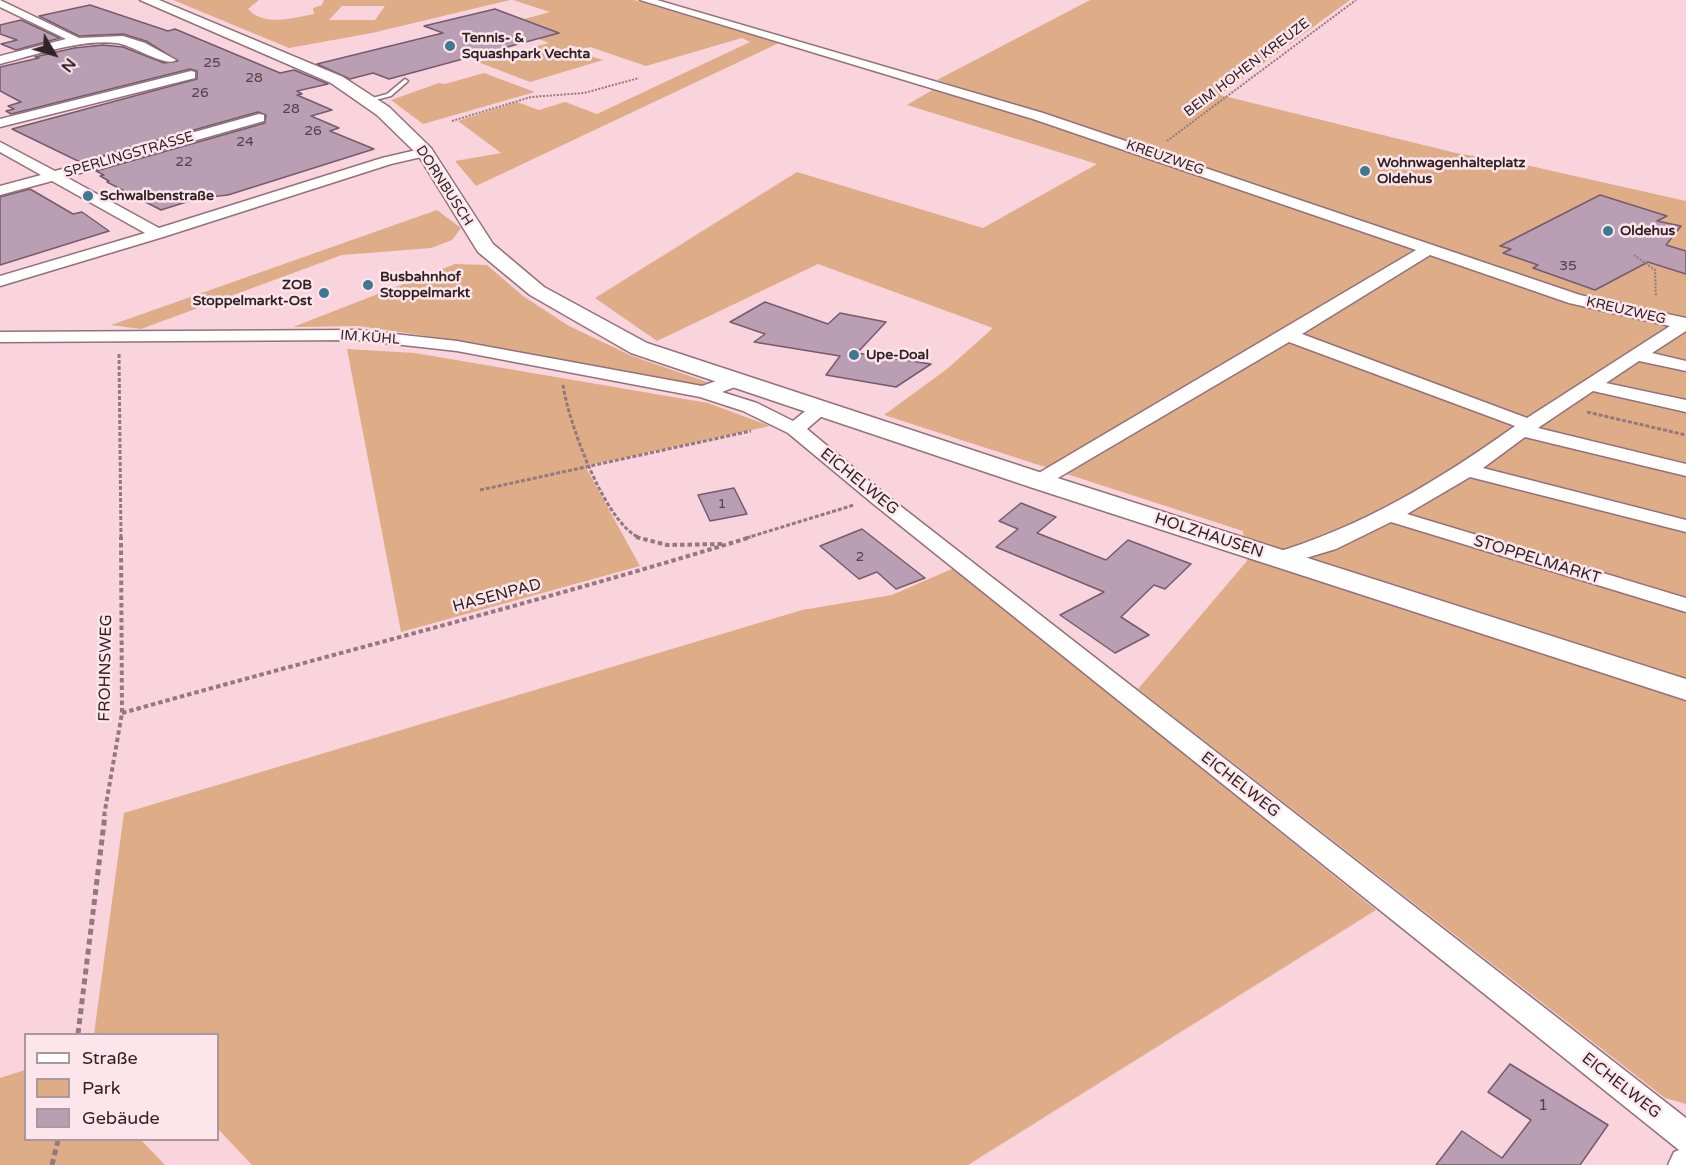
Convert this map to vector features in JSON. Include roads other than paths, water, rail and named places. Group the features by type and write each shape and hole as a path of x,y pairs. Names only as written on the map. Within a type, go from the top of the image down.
{"street":[{"name":"DORNBUSCH","path":"147,0 337,80 368,100 383,111 425,152 485,248 537,291 639,348 733,381"},
{"name":"KREUZWEG","path":"645,0 943,87 1150,153 1575,299 1685,324"},
{"path":"0,3 73,38 63,46"},
{"path":"0,60 63,46 114,38 126,40 170,60"},
{"path":"0,123 190,75"},
{"name":"SPERLINGSTRASSE","path":"0,191 259,118"},
{"path":"0,146 158,234"},
{"path":"0,280 158,234 387,161 425,152"},
{"path":"1039,481 1288,335 1429,249"},
{"path":"1279,559 1328,544 1389,515 1467,470 1525,427 1685,324"},
{"name":"IM KÜHL","path":"0,337 358,335 457,346 704,392"},
{"path":"1288,335 1525,427 1686,470"},
{"path":"1635,355 1686,366"},
{"path":"704,392 733,381"},
{"name":"HOLZHAUSEN","path":"733,381 1686,690"},
{"path":"1590,385 1686,406"},
{"name":"EICHELWEG","path":"704,392 750,407 790,427 1686,1138"},
{"path":"790,427 820,409"},
{"path":"1467,470 1686,526"},
{"name":"STOPPELMARKT","path":"1389,515 1686,605"}],"lane":[{"path":"368,100 389,95 405,81"}],"place":[{"name":"Tennis- & Squashpark Vechta","path":"450,46"},
{"name":"Wohnwagenhalteplatz Oldehus","path":"1365,171"},
{"name":"Schwalbenstraße","path":"88,196"},
{"name":"Oldehus","path":"1608,231"},
{"name":"Busbahnhof Stoppelmarkt","path":"368,285"},
{"name":"ZOB Stoppelmarkt-Ost","path":"324,293"},
{"name":"Upe-Doal","path":"854,355"}]}
